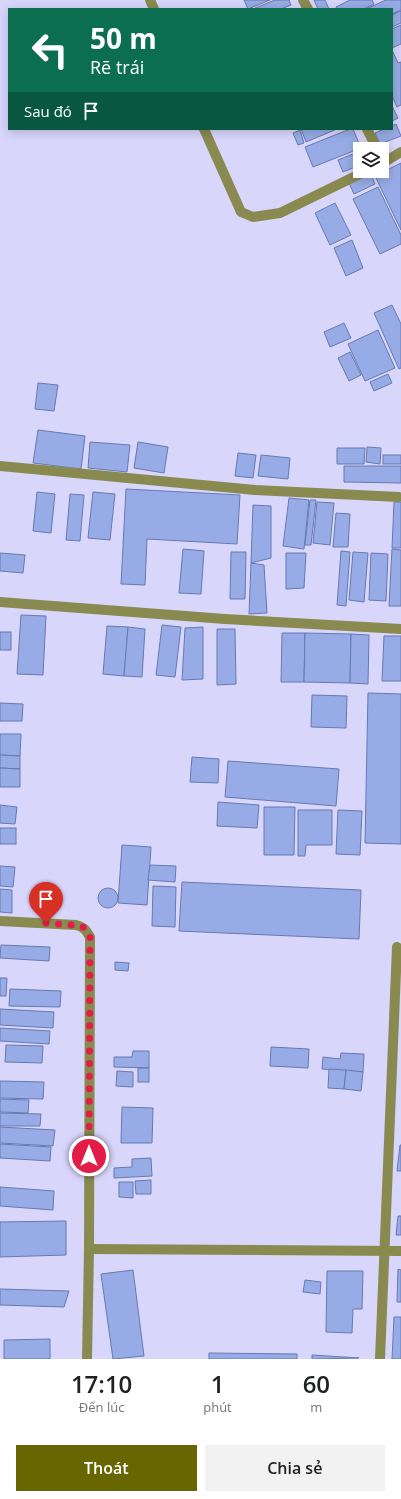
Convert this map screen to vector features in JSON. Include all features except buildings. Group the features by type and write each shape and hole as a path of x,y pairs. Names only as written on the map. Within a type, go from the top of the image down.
{"street":[{"path":"204,130 241,212 253,217 280,213 353,177"},
{"path":"368,130 374,142"},
{"path":"389,158 401,152"},
{"path":"0,466 256,490 399,497"},
{"path":"0,602 225,619 401,628"},
{"path":"0,921 82,926 90,937 89,1249 87,1359"},
{"path":"380,1359 397,947"},
{"path":"89,1249 401,1251"}],"route":[{"path":"46,923 82,926 90,937 89,1156"}]}
